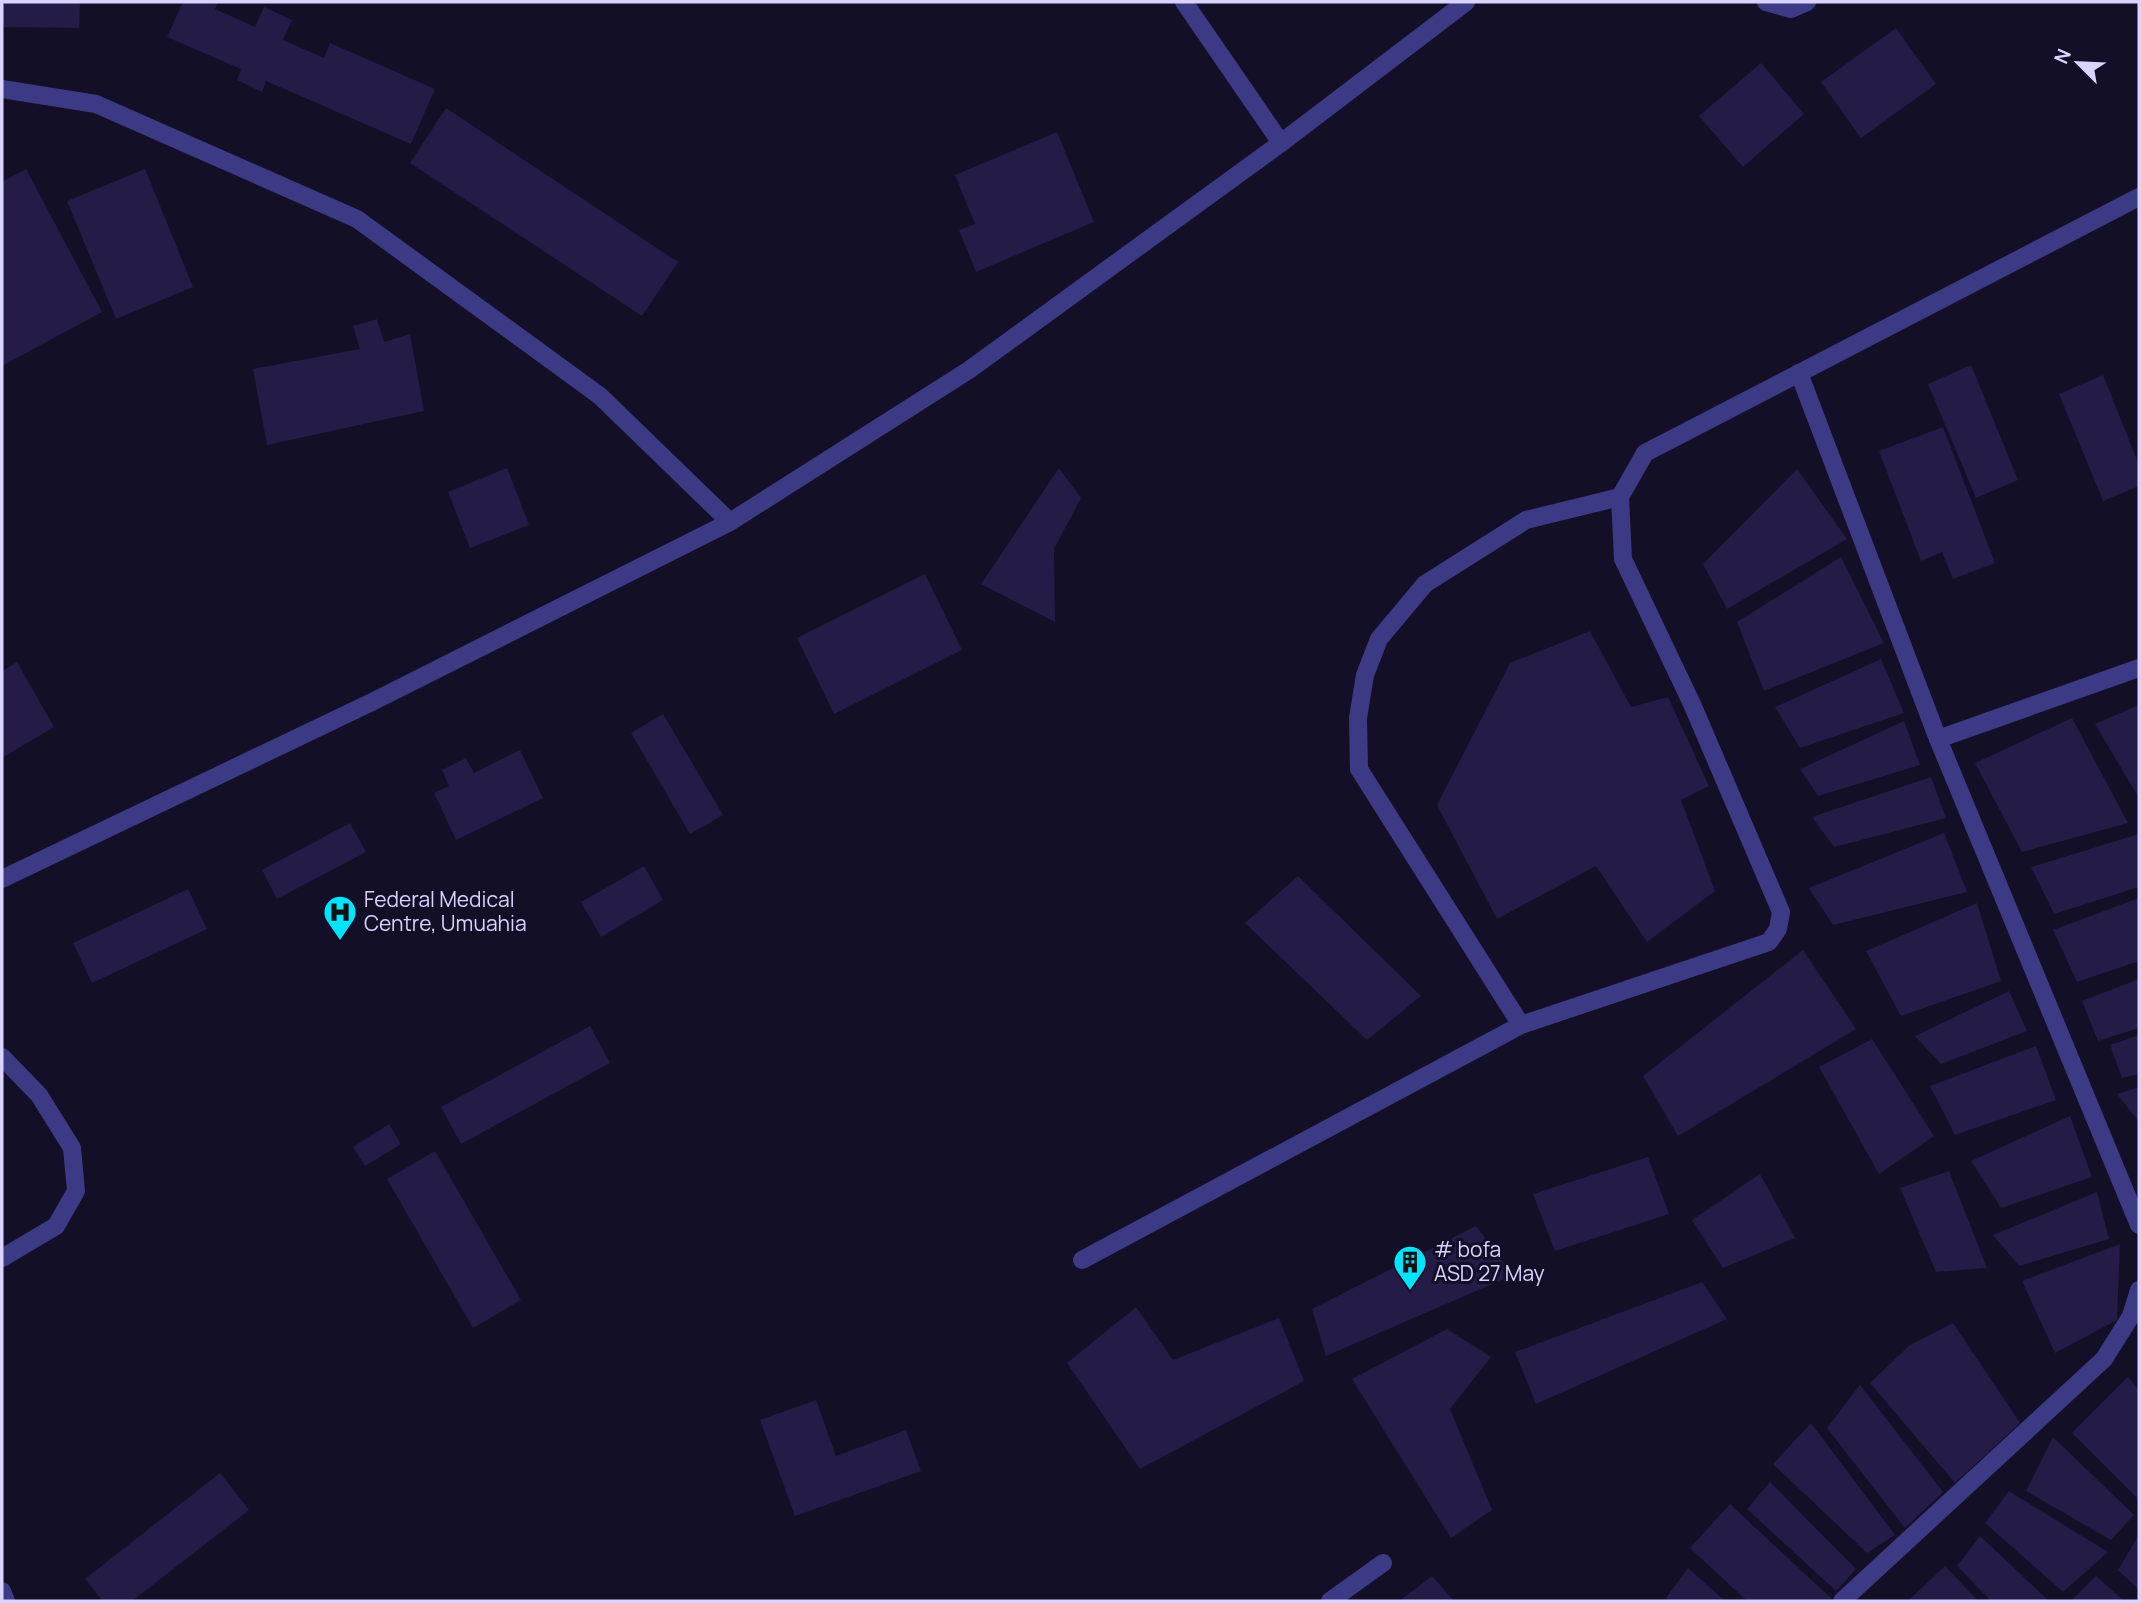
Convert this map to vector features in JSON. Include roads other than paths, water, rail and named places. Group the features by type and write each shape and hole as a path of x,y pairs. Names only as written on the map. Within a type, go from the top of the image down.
{"street":[{"path":"1184,2 1282,143"},
{"path":"2,879 372,702 730,522 969,370 1282,143 1466,2"},
{"path":"1766,2 1791,9 1807,2"},
{"path":"2,89 96,104 358,219 600,396 730,522"},
{"path":"1082,1260 1521,1025 1769,942 1778,929 1781,912 1692,704 1623,559 1620,497 1645,453 2139,197"},
{"path":"1799,373 1938,739 2139,1225"},
{"path":"1521,1025 1359,769 1358,718 1365,675 1379,639 1425,584 1526,520 1620,497"},
{"path":"1938,739 2139,668"},
{"path":"2,1058 39,1095 72,1148 76,1191 56,1226 2,1258"},
{"path":"1842,1601 2104,1359 2132,1316 2139,1290"},
{"path":"1330,1601 1383,1563"},
{"path":"2,1591 6,1601"}],"place":[{"name":"Federal Medical Centre, Umuahia","path":"340,942"},
{"name":"# bofa ASD 27 May","path":"1410,1292"}]}
